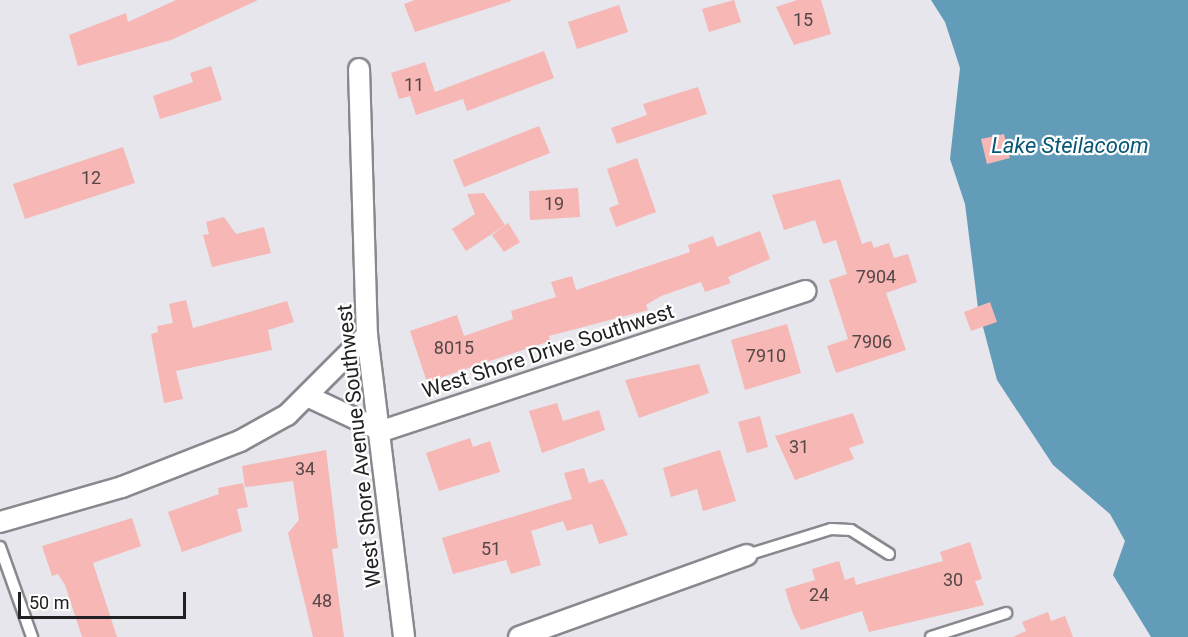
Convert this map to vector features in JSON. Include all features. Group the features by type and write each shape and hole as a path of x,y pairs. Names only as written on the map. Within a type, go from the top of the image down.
{"street":[{"name":"West Shore Avenue Southwest","path":"359,69 368,335 382,431 404,637"},
{"name":"West Shore Drive Southwest","path":"382,431 805,291"},
{"path":"0,522 192,462 287,415 309,397 368,335"},
{"path":"309,397 382,431"},
{"path":"519,637 747,555"}],"lane":[{"path":"747,555 831,529 851,530 889,554"},
{"path":"0,547 32,637"},
{"path":"931,637 1006,614"}],"water":[{"name":"Lake Steilacoom","path":"931,0 1188,0 1188,637 1151,637 1113,575 1125,541 1110,514 1053,465 997,380 978,308 965,204 950,159 960,68 945,22"}],"building":[{"path":"176,0 258,0 171,40 78,66 69,35 126,13 128,22"},
{"path":"415,0 511,1 415,32 404,4"},
{"path":"734,0 741,22 709,32 702,9"},
{"path":"797,0 821,0 831,34 794,45 776,7"},
{"path":"619,5 628,32 577,49 568,22"},
{"path":"544,51 554,78 467,111 463,99 416,115 410,96 399,99 391,73 425,62 435,92"},
{"path":"211,66 222,100 160,119 153,96 193,82 190,73"},
{"path":"698,87 707,114 617,144 611,128 647,115 643,104"},
{"path":"539,126 550,153 464,187 453,160"},
{"path":"1004,134 1010,158 987,164 981,139"},
{"path":"123,147 135,183 25,219 13,184"},
{"path":"637,158 656,212 616,227 609,208 619,204 607,169"},
{"path":"840,179 862,244 871,241 874,248 889,243 894,258 908,254 917,282 886,293 906,350 836,373 827,346 848,339 829,280 847,274 836,240 823,244 815,220 784,230 772,195"},
{"path":"578,188 580,217 530,220 529,191"},
{"path":"484,193 505,225 466,251 452,229 475,214 467,194"},
{"path":"224,217 236,234 264,227 271,253 212,267 203,235 209,234 206,222"},
{"path":"508,223 520,242 504,252 492,235"},
{"path":"760,231 770,259 728,277 731,283 705,292 701,282 661,296 646,305 648,310 549,336 550,341 427,382 410,331 457,315 464,336 513,319 511,311 556,297 551,282 572,276 576,290 690,252 688,245 713,236 717,247"},
{"path":"186,300 193,328 287,301 294,322 268,330 272,350 176,371 183,399 164,403 151,334 158,332 157,326 173,323 169,304"},
{"path":"990,302 997,322 971,331 964,312"},
{"path":"787,324 801,373 745,390 731,340"},
{"path":"699,364 709,393 639,418 625,380"},
{"path":"557,403 563,421 599,410 605,430 542,453 529,411"},
{"path":"853,413 864,443 849,448 854,459 795,480 775,436"},
{"path":"760,416 768,447 747,453 738,422"},
{"path":"470,438 473,447 490,441 500,472 439,491 426,453"},
{"path":"326,450 338,548 332,549 344,637 313,637 288,533 299,520 293,481 245,487 242,466"},
{"path":"720,450 736,501 703,511 697,489 671,497 663,468"},
{"path":"584,468 589,483 603,479 628,535 599,544 592,524 567,531 563,521 531,531 541,565 511,574 506,560 453,574 442,538 572,499 564,473"},
{"path":"243,483 248,507 237,509 242,531 182,552 168,512 219,494 218,488"},
{"path":"132,518 141,546 93,563 117,637 82,637 65,585 58,574 52,576 42,546"},
{"path":"970,542 982,579 975,581 984,605 869,632 862,611 801,630 793,614 785,589 815,580 812,569 839,561 845,580 854,577 856,585 943,561 940,552"},
{"path":"1048,612 1051,621 1065,616 1073,637 1013,637 1026,631 1022,622"}]}
